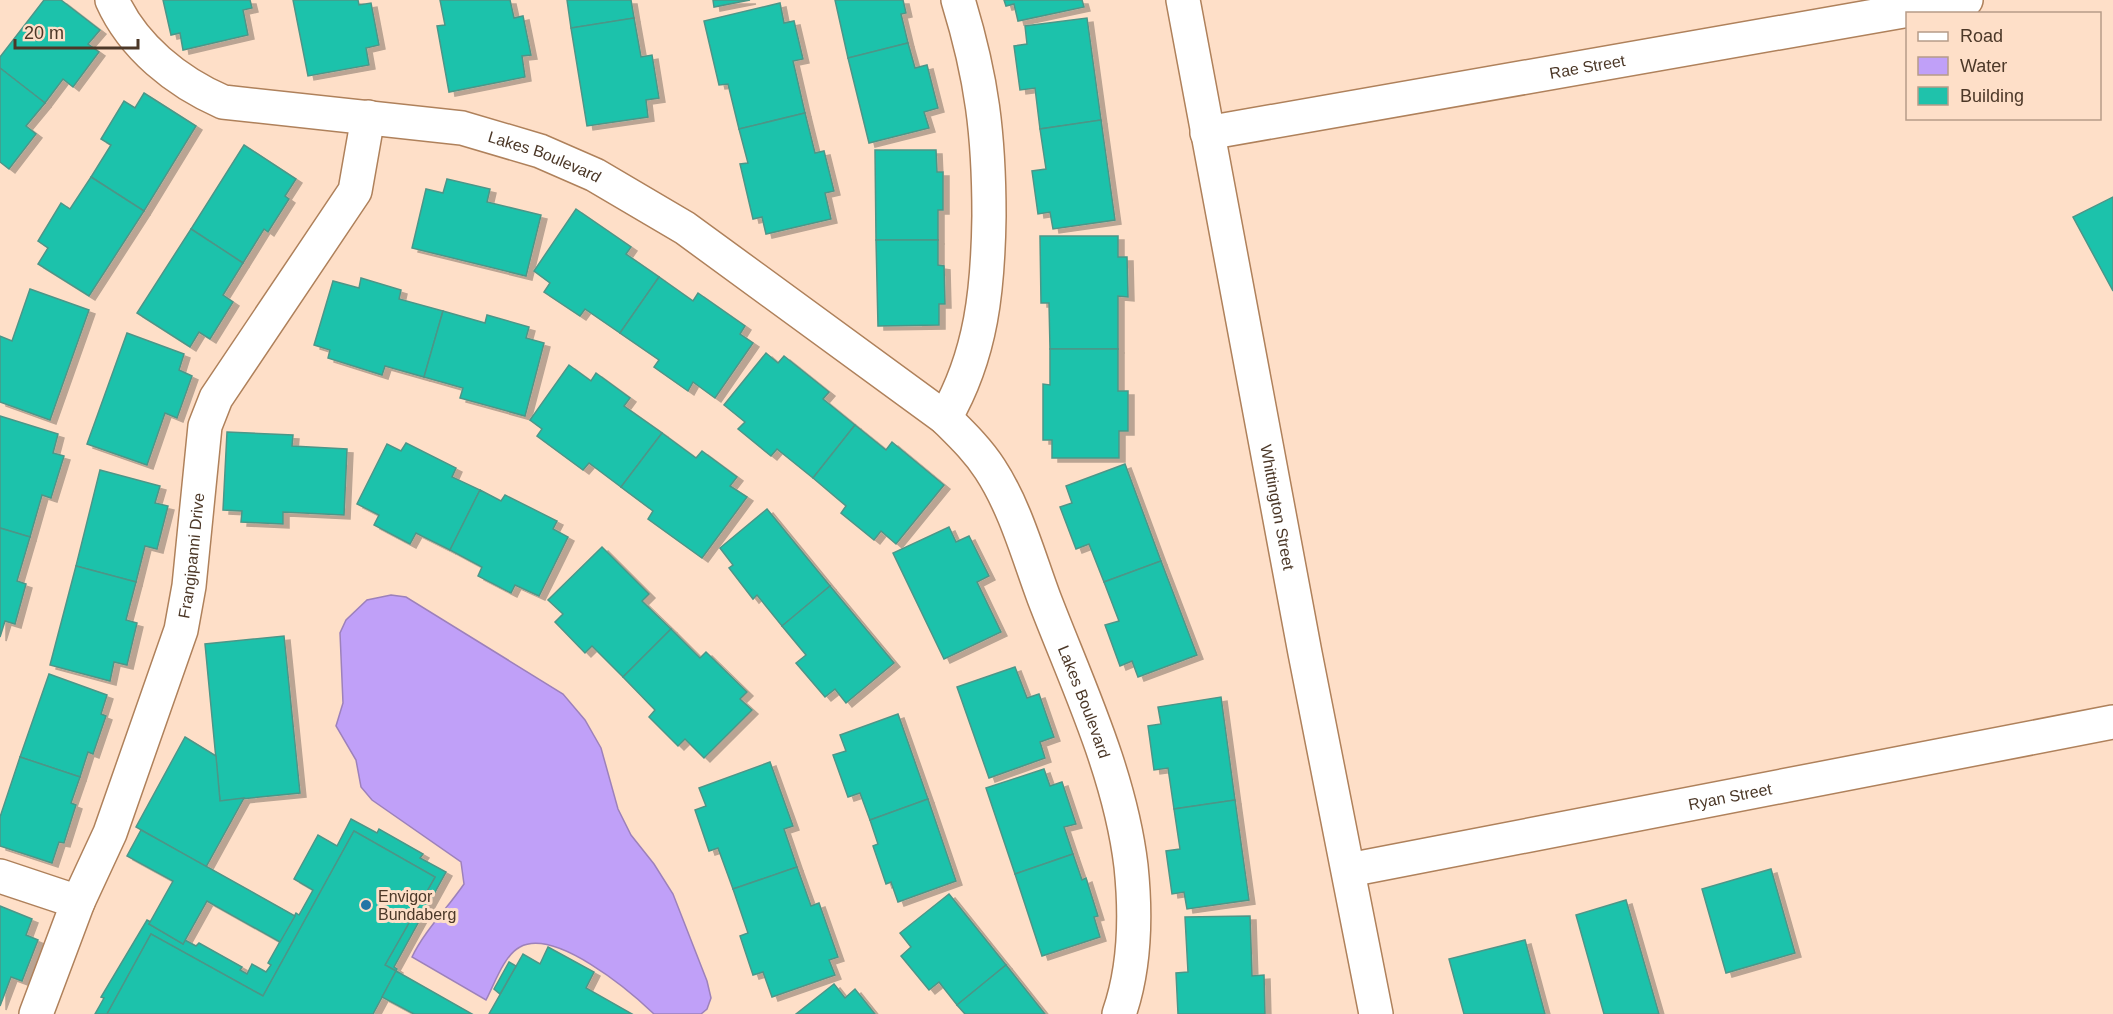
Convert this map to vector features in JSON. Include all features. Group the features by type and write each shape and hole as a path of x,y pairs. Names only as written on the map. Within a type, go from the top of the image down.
{"street":[{"name":"Lakes Boulevard","path":"112,0 128,27 148,52 200,92 234,103 462,128 540,150 595,175 685,228 945,418 970,442 990,469 1004,495 1108,769 1131,865 1132,954 1126,995 1119,1014"},
{"path":"945,418 961,390 974,356 988,274 989,152 975,57 958,0"},
{"name":"Whittington Street","path":"1183,0 1305,653 1376,1014"},
{"name":"Rae Street","path":"1207,133 1966,0"},
{"name":"Frangipanni Drive","path":"36,1014 78,902 110,833 181,630 189,586 205,426 216,398 355,191 368,117"},
{"name":"Ryan Street","path":"1348,870 2113,722"},
{"path":"0,876 78,902"}],"water":[{"path":"391,595 406,597 563,694 585,720 601,748 618,809 631,835 654,864 673,894 707,981 711,998 707,1009 701,1014 654,1014 591,964 552,946 535,943 514,951 504,963 486,1000 412,957 464,884 461,862 372,800 361,787 356,760 336,726 343,703 340,633 346,620 367,600"}],"building":[{"path":"44,0 61,0 100,30 88,44 99,52 73,87 63,79 45,103 0,68 0,57"},
{"path":"163,0 250,0 252,8 243,10 248,35 183,50 180,33 171,35"},
{"path":"293,0 358,0 359,5 371,3 379,45 366,48 369,65 308,76"},
{"path":"440,0 510,0 514,18 523,16 531,55 522,56 525,77 449,92 437,26 445,25"},
{"path":"567,0 631,0 634,18 571,28"},
{"path":"713,0 750,0 714,7"},
{"path":"835,0 903,0 906,13 901,14 908,43 848,58"},
{"path":"1004,0 1082,0 1084,7 1018,21 1014,4 1006,6"},
{"path":"780,3 784,23 794,21 803,59 793,61 805,113 739,129 728,84 719,85 704,21"},
{"path":"634,18 641,57 652,55 659,98 646,100 648,117 587,126 571,28"},
{"path":"1087,18 1101,120 1040,129 1035,88 1020,90 1014,46 1027,44 1025,26"},
{"path":"908,43 915,68 927,65 938,108 924,112 929,128 869,143 848,58"},
{"path":"0,68 45,103 26,126 36,134 9,169 0,162"},
{"path":"144,93 196,126 144,211 91,177 111,145 101,139 124,101 135,108"},
{"path":"805,113 815,153 824,151 834,191 825,193 831,219 766,234 762,217 753,219 740,164 748,163 739,129"},
{"path":"1101,120 1115,220 1053,229 1050,212 1038,214 1032,171 1046,169 1040,129"},
{"path":"244,145 296,179 285,196 289,199 268,232 264,229 243,263 191,229"},
{"path":"875,150 936,150 937,172 943,172 943,210 938,210 938,240 876,240"},
{"path":"91,177 144,211 89,296 38,264 48,248 38,241 61,203 70,209"},
{"path":"447,179 490,189 487,202 541,215 526,276 412,248 426,189 443,193"},
{"path":"2113,197 2113,291 2073,217"},
{"path":"576,209 631,247 626,254 659,277 620,333 585,309 580,316 544,292 550,283 534,271"},
{"path":"191,229 243,263 223,295 233,302 210,339 199,332 190,347 137,313"},
{"path":"1040,236 1118,236 1118,257 1127,257 1128,297 1118,296 1118,349 1050,349 1049,303 1041,303"},
{"path":"876,240 938,240 938,265 944,266 945,304 939,304 939,325 878,326"},
{"path":"659,277 693,301 698,293 745,326 740,334 753,343 715,398 693,382 688,391 654,367 659,360 620,333"},
{"path":"361,278 401,290 399,299 443,311 424,377 385,366 382,375 328,358 330,350 314,345 333,281 359,288"},
{"path":"30,289 89,310 50,420 0,402 0,336 12,341"},
{"path":"443,311 485,323 487,315 529,327 526,338 544,343 525,416 460,398 463,388 424,377"},
{"path":"127,333 184,354 179,370 192,376 177,418 165,413 147,465 87,444"},
{"path":"1050,349 1118,349 1118,391 1128,391 1128,431 1119,431 1119,458 1052,458 1052,440 1043,440 1043,384 1050,385"},
{"path":"766,353 778,363 784,356 829,392 823,399 855,425 813,478 777,449 771,456 738,429 745,422 724,405"},
{"path":"569,365 591,381 596,373 630,398 624,406 662,433 621,487 589,463 583,470 537,436 542,429 530,420"},
{"path":"0,416 58,434 53,453 64,456 51,498 42,495 30,537 0,528"},
{"path":"855,425 886,450 892,442 944,485 896,544 881,531 874,540 841,513 846,506 813,478"},
{"path":"227,432 293,435 292,446 347,449 344,515 283,512 283,524 241,522 242,511 223,510"},
{"path":"662,433 696,458 702,451 737,477 730,486 747,497 702,558 648,519 653,511 621,487"},
{"path":"406,443 456,468 452,477 480,490 450,550 416,533 410,544 374,525 379,515 357,504 387,444 401,451"},
{"path":"1125,464 1161,561 1104,582 1089,544 1076,549 1060,507 1072,503 1066,486"},
{"path":"100,470 160,486 155,503 168,506 157,549 145,546 136,582 76,566"},
{"path":"480,490 501,501 505,495 557,521 553,529 568,537 539,596 515,585 511,593 478,576 482,567 450,550"},
{"path":"767,509 830,586 782,626 757,595 753,599 729,568 733,565 720,548"},
{"path":"949,527 956,542 969,536 989,576 977,582 1001,632 944,659 893,553"},
{"path":"0,528 30,537 17,581 26,584 15,624 5,621 0,637"},
{"path":"602,547 649,594 642,601 671,629 623,677 592,646 585,653 555,622 563,614 548,600"},
{"path":"1161,561 1197,655 1138,677 1132,661 1120,666 1105,625 1119,621 1104,582"},
{"path":"76,566 136,582 126,620 137,623 127,665 114,662 110,681 50,665"},
{"path":"830,586 894,663 846,703 835,689 825,697 796,663 806,655 782,626"},
{"path":"671,629 700,658 706,652 747,692 740,699 752,710 704,758 685,739 678,746 649,717 655,710 623,677"},
{"path":"284,636 300,793 220,801 205,644"},
{"path":"1015,667 1027,698 1039,694 1054,737 1040,742 1045,758 989,778 957,687"},
{"path":"49,674 107,695 101,714 106,716 93,754 88,752 80,777 20,757"},
{"path":"1221,697 1235,800 1174,809 1168,768 1154,770 1148,726 1161,724 1158,707"},
{"path":"898,714 928,799 870,820 860,793 848,797 833,755 846,751 840,735"},
{"path":"185,737 216,756 220,801 244,798 206,867 136,827"},
{"path":"20,757 80,777 71,803 76,805 64,843 59,842 52,863 0,846 0,817"},
{"path":"770,762 793,826 784,829 797,867 733,889 718,848 709,851 695,810 706,806 699,788"},
{"path":"1044,769 1050,786 1062,782 1076,824 1064,827 1073,854 1015,874 986,788"},
{"path":"928,799 956,881 898,902 891,882 886,884 873,846 878,844 870,820"},
{"path":"1235,800 1249,900 1187,909 1184,892 1172,894 1166,851 1180,849 1174,809"},
{"path":"351,819 377,833 379,829 423,854 420,858 446,872 394,967 396,971 385,965 435,877 354,831 263,996 151,934 107,1014 95,1014 104,998 101,997 147,920 151,922 149,924 183,944 185,940 196,946 199,943 242,967 240,970 247,974 252,964 266,972 271,965 268,963 296,913 299,915 313,890 294,879 318,835 337,846"},
{"path":"141,830 295,916 280,942 207,901 183,944 149,924 173,881 127,856"},
{"name":"Envigor Bundaberg","path":"354,831 435,877 385,965 396,971 373,1014 107,1014 151,934 263,996"},
{"path":"1073,854 1082,880 1086,878 1098,916 1094,917 1100,937 1042,956 1015,874"},
{"path":"797,867 811,906 819,903 838,957 829,960 835,975 772,997 763,972 753,975 740,936 748,933 733,889"},
{"path":"1771,869 1795,953 1726,973 1702,889"},
{"path":"949,894 1006,965 957,1005 939,982 929,990 901,956 911,947 900,933"},
{"path":"1626,900 1659,1014 1604,1014 1576,915"},
{"path":"0,906 32,919 26,935 38,940 22,981 11,977 0,1006"},
{"path":"1250,916 1252,976 1264,975 1265,1014 1178,1014 1176,973 1188,972 1185,917"},
{"path":"1525,940 1545,1014 1464,1014 1449,959"},
{"path":"548,947 594,972 586,988 632,1014 489,1014 523,954 540,964"},
{"path":"509,962 516,966 500,994 494,989"},
{"path":"1006,965 1045,1014 965,1014 957,1005"},
{"path":"396,971 472,1014 414,1014 382,997"},
{"path":"834,984 845,998 855,989 875,1014 796,1014"}],"place":[{"name":"Envigor Bundaberg","path":"366,905"}]}
